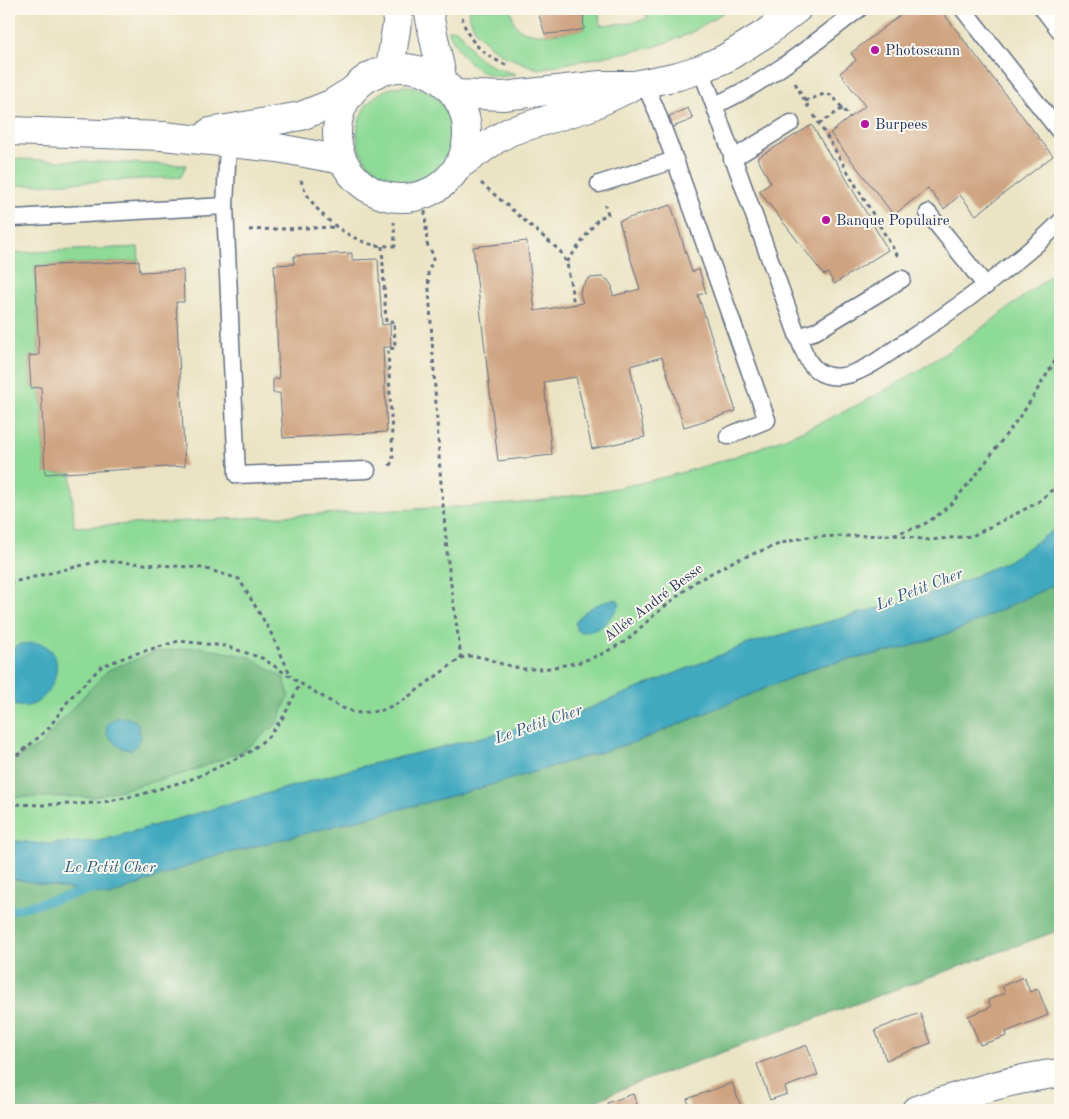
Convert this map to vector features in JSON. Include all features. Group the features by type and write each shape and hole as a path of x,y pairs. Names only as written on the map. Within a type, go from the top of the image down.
{"street":[{"path":"390,69 399,9"},
{"path":"428,9 449,88 464,111 467,130 468,174"},
{"path":"10,142 201,133 301,116 331,104 352,91 369,77 390,69 399,68 427,73 449,88 503,96 601,84 639,84 678,76 701,69 726,58 797,9"},
{"path":"352,91 342,107 337,124 337,143 342,160 354,178 371,191 392,198 403,199 424,195 468,174 495,140 511,132 589,107 639,84"},
{"path":"164,136 278,148 342,160"},
{"path":"916,1110 1000,1084 1037,1076 1060,1074"}],"lane":[{"path":"715,105 734,97 784,65 859,9"},
{"path":"963,9 1060,132"},
{"path":"1043,9 1060,31"},
{"path":"701,69 798,337 812,366 818,372 835,376 855,373 869,366 929,327 986,286 1050,233 1060,222"},
{"path":"639,84 655,107 767,420 728,436"},
{"path":"732,159 791,123"},
{"path":"228,144 224,206 237,475 367,470"},
{"path":"599,184 675,160"},
{"path":"14,218 224,206"},
{"path":"928,213 986,286"},
{"path":"798,337 816,330 902,280"}],"path":[{"path":"461,9 462,22 473,43 492,58 514,68"},
{"path":"784,65 900,260"},
{"path":"805,101 815,96 829,94 835,98 850,118"},
{"path":"819,124 843,108"},
{"path":"10,142 14,218"},
{"path":"468,174 560,251 567,263 574,305"},
{"path":"299,177 303,188 315,205 338,227 364,242 382,246 395,246 394,222"},
{"path":"567,263 598,218 608,214 599,184"},
{"path":"9,757 19,754 48,729 71,696 102,666 134,654 179,641 226,646 262,658 300,684 340,707 356,713 380,711 401,702 461,658 448,562 440,471 428,273 434,256 427,244 424,195"},
{"path":"226,231 338,227"},
{"path":"367,470 387,468 392,464 393,460 388,349 395,348 394,321 386,322 382,246"},
{"name":"Allée André Besse","path":"461,658 468,656 482,657 524,669 543,669 580,662 600,655 626,641 653,616 696,582 734,560 782,543 807,537 891,535 923,524 938,516 952,503 1001,443 1026,408 1060,353"},
{"path":"891,535 929,540 972,536 1038,503 1060,483"},
{"path":"9,583 100,562 203,568 239,579 270,631 292,678"},
{"path":"9,804 99,804 139,795 195,778 248,753 268,737 284,716 300,684"}],"green space":[{"path":"469,9 511,9 514,22 520,29 537,34 547,34 584,29 583,9 599,9 600,25 630,23 647,19 647,13 668,12 668,9 729,9 689,34 654,47 538,69 502,55 488,44 476,32 469,16"},
{"path":"454,29 463,36 474,53 483,61 499,69 516,74 493,76 474,67 459,50 448,30"},
{"path":"405,86 423,90 439,100 449,116 453,134 449,152 439,168 423,178 405,182 387,178 371,168 361,152 357,134 361,116 371,100 387,90"},
{"path":"9,158 186,165 181,177 9,186"},
{"path":"9,199 13,253 138,247 139,261 35,266 39,355 29,356 31,387 41,387 45,473 71,473 74,527 512,504 566,497 670,476 721,461 771,443 820,423 868,399 916,372 953,348 1060,268 1060,526 1010,560 944,590 748,644 572,715 360,767 100,841 41,844 9,840"},
{"path":"1060,582 1060,930 629,1086 576,1110 9,1110 9,878 109,896 205,859 467,792 638,741 819,666 906,648 958,630"},
{"path":"199,647 250,657 284,678 289,695 277,724 243,751 183,774 93,797 9,797 9,761 41,745 64,717 108,670 155,652"}],"water":[{"name":"Le Petit Cher","path":"1060,526 1060,582 958,630 906,648 819,666 638,741 467,792 205,859 109,896 9,878 9,840 41,844 100,841 360,767 572,715 748,644 944,590 1010,560"},
{"path":"617,599 620,605 602,626 591,631 577,631 575,623 583,613 598,604"},
{"path":"21,644 43,644 52,651 56,659 54,679 44,697 36,703 28,706 9,704 9,650"},
{"path":"126,717 137,722 140,730 139,740 132,750 118,745 107,734 107,725 115,718"}],"building":[{"path":"537,9 583,9 584,29 545,34"},
{"path":"908,9 940,9 1053,156 976,215 960,195 944,209 928,188 894,215 830,133 865,106 840,73 856,60 851,53"},
{"path":"688,108 693,119 673,127 669,116"},
{"name":"Banque Populaire","path":"812,125 832,159 834,158 888,250 834,284 828,273 824,275 759,191 771,183 757,158"},
{"path":"671,205 692,272 699,269 706,293 698,295 736,411 684,427 662,357 630,366 645,437 592,449 576,377 544,382 552,455 498,461 473,247 527,241 535,311 583,303 580,294 581,288 589,278 602,277 608,280 612,286 613,296 640,289 619,221"},
{"path":"352,253 352,260 378,259 382,325 390,324 391,347 383,347 387,432 283,438 280,393 273,393 273,379 279,379 274,265 294,264 294,256"},
{"path":"139,261 140,272 183,270 184,302 176,302 185,466 45,474 41,387 31,388 29,356 39,355 35,266"},
{"path":"1024,977 1030,992 1038,989 1048,1015 1006,1032 1007,1036 980,1045 968,1016 991,1007 988,1000 1005,993 1002,986"},
{"path":"920,1013 931,1043 886,1060 875,1030"},
{"path":"807,1045 818,1075 785,1087 787,1094 770,1100 757,1064"},
{"path":"732,1083 742,1110 691,1110 687,1099"},
{"path":"633,1094 637,1105 624,1110 610,1110 607,1103"}],"waterway":[{"path":"9,911 96,889"}],"place":[{"name":"Photoscann","path":"875,50"},
{"name":"Burpees","path":"865,124"},
{"name":"Banque Populaire","path":"826,220"}]}
